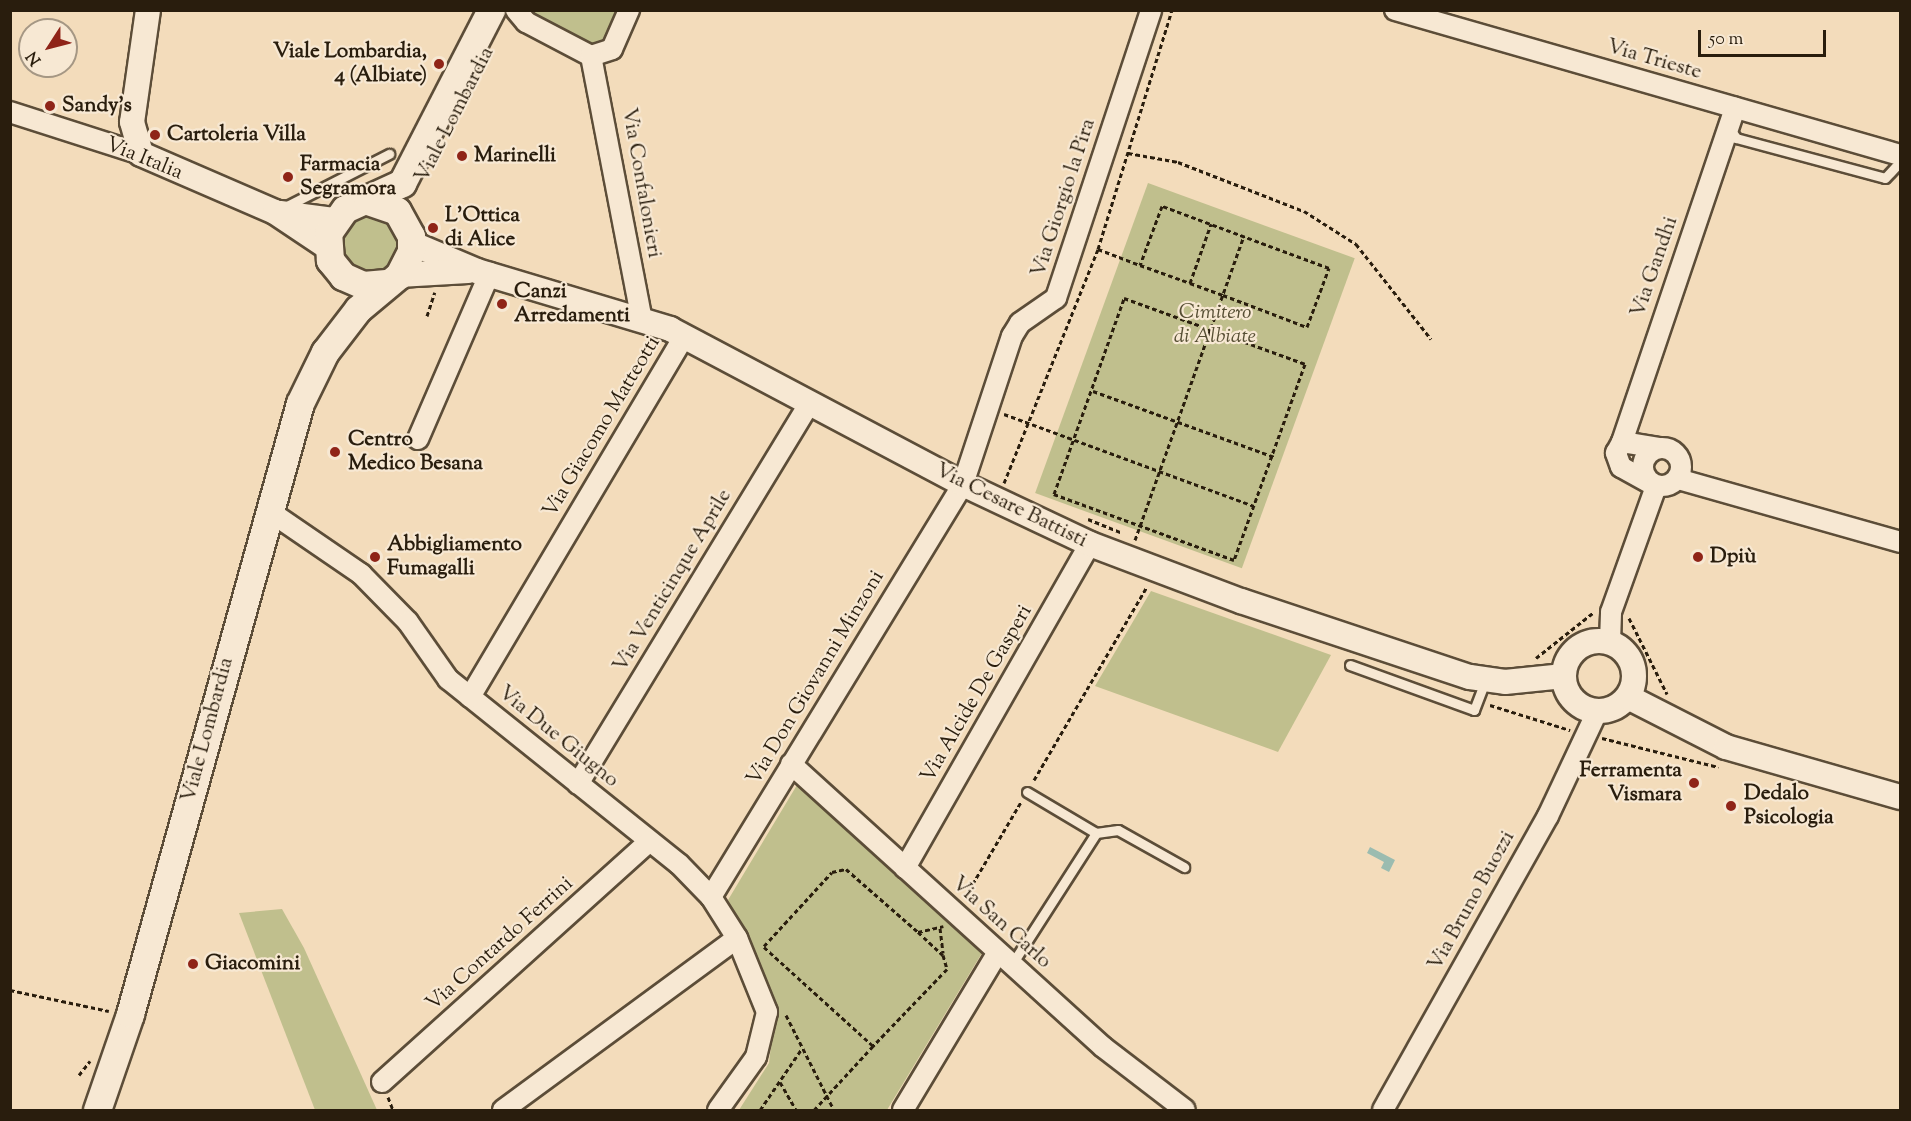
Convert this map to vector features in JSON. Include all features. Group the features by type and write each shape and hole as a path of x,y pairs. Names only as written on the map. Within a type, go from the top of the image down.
{"main road":[{"name":"Viale Lombardia","path":"334,220 354,204 368,201 402,183 491,10"},
{"name":"Viale Lombardia","path":"97,1110 130,1014 300,403 325,352 358,309 392,279 409,232 508,10"},
{"path":"368,201 387,205 409,232"},
{"path":"334,220 327,247 343,276 363,285 392,279"},
{"name":"Viale Lombardia","path":"325,352 343,276"}],"street":[{"path":"141,154 132,122 148,10"},
{"path":"516,10 526,22 591,56 612,49 629,10"},
{"name":"Via Giorgio la Pira","path":"966,475 1012,336 1020,323 1056,298 1064,279 1151,10"},
{"name":"Via Trieste","path":"1395,10 1457,19 1735,108 1900,155"},
{"name":"Via Confalonieri","path":"591,56 642,320"},
{"name":"Via Gandhi","path":"1653,485 1621,467 1616,453 1622,442 1735,108"},
{"name":"Via Italia","path":"10,112 141,154 275,212 327,247"},
{"name":"Via Italia","path":"275,212 334,220"},
{"name":"Via Cesare Battisti","path":"409,232 484,272 642,320 684,336 810,403 966,475 1090,544 1132,548 1240,601 1486,679 1564,676"},
{"path":"418,439 484,272"},
{"name":"Via Cesare Battisti","path":"392,279 484,272"},
{"name":"Via Giacomo Matteotti","path":"470,697 684,336"},
{"name":"Via Venticinque Aprile","path":"578,784 810,403"},
{"path":"1622,442 1659,448 1677,455 1682,467 1678,479"},
{"path":"1610,642 1576,649 1564,676 1574,701 1597,712 1620,706 1628,697 1633,664 1610,642 1611,612 1653,485 1642,466 1659,448"},
{"name":"Via Don Giovanni Minzoni","path":"711,897 966,475"},
{"path":"1653,485 1678,479 1900,540"},
{"name":"Via Due Giugno","path":"269,511 361,574 408,622 430,659 470,697 651,841 711,897 737,938 762,991 765,1035 718,1110"},
{"name":"Via Alcide De Gasperi","path":"905,868 1090,544"},
{"path":"1628,697 1726,747 1900,797"},
{"name":"Via Bruno Buozzi","path":"1383,1110 1548,816 1597,712"},
{"name":"Via San Carlo","path":"791,764 1103,1047 1185,1110"},
{"name":"Via Contardo Ferrini","path":"382,1082 651,841"},
{"path":"503,1110 737,938"},
{"path":"903,1110 1005,958"}],"lane":[{"path":"1729,127 1736,138 1885,178 1900,162"},
{"path":"275,212 389,154"},
{"path":"1350,665 1473,710 1486,679"},
{"path":"1027,792 1096,833 1118,830 1184,867"},
{"path":"1005,958 1096,833"}],"path":[{"path":"1128,153 1178,162 1304,211 1356,244 1431,339"},
{"path":"1098,249 1140,265 1190,283 1223,296 1307,327 1329,268 1162,206 1140,265"},
{"path":"1190,283 1211,224"},
{"path":"1132,548 1180,422 1244,236"},
{"path":"1124,298 1211,329 1305,364 1274,457 1234,560 1054,494 1093,391 1124,298"},
{"path":"1093,391 1274,457"},
{"path":"989,407 1072,443 1254,506"},
{"path":"966,475 1014,489"},
{"path":"1081,516 1132,548"},
{"path":"1132,548 1146,542"},
{"path":"918,932 940,928 955,913 1148,585"},
{"path":"764,946 832,872 846,869 943,955"},
{"path":"814,1110 825,1095 947,969 940,928"},
{"path":"737,938 764,946 873,1046"},
{"path":"10,990 113,1012"},
{"path":"782,1007 801,1050 834,1110"},
{"path":"760,1110 801,1050"},
{"path":"780,1082 796,1110"}],"green space":[{"path":"530,11 618,11 605,41 592,45"},
{"name":"Cimitero di Albiate","path":"1148,183 1355,258 1242,568 1035,493"},
{"path":"370,214 387,219 395,227 400,244 395,261 387,269 370,274 353,269 345,261 340,244 345,227 353,219"},
{"path":"1151,591 1331,655 1278,752 1095,686"},
{"path":"797,785 982,953 887,1110 739,1110 769,1063 776,1002 728,900"},
{"path":"282,909 304,948 377,1110 315,1110 239,913"}],"water":[{"path":"1370,847 1395,860 1389,872 1381,868 1384,862 1367,853"}],"place":[{"name":"Viale Lombardia, 4 (Albiate)","path":"439,64"},
{"name":"Sandy's","path":"50,106"},
{"name":"Cartoleria Villa","path":"155,135"},
{"name":"Marinelli","path":"462,156"},
{"name":"Farmacia Segramora","path":"288,177"},
{"name":"L'Ottica di Alice","path":"433,228"},
{"name":"Canzi Arredamenti","path":"502,304"},
{"name":"Centro Medico Besana","path":"335,452"},
{"name":"Abbigliamento Fumagalli","path":"375,557"},
{"name":"Dpiù","path":"1698,557"},
{"name":"Ferramenta Vismara","path":"1694,783"},
{"name":"Dedalo Psicologia","path":"1731,806"},
{"name":"Giacomini","path":"193,964"}]}
